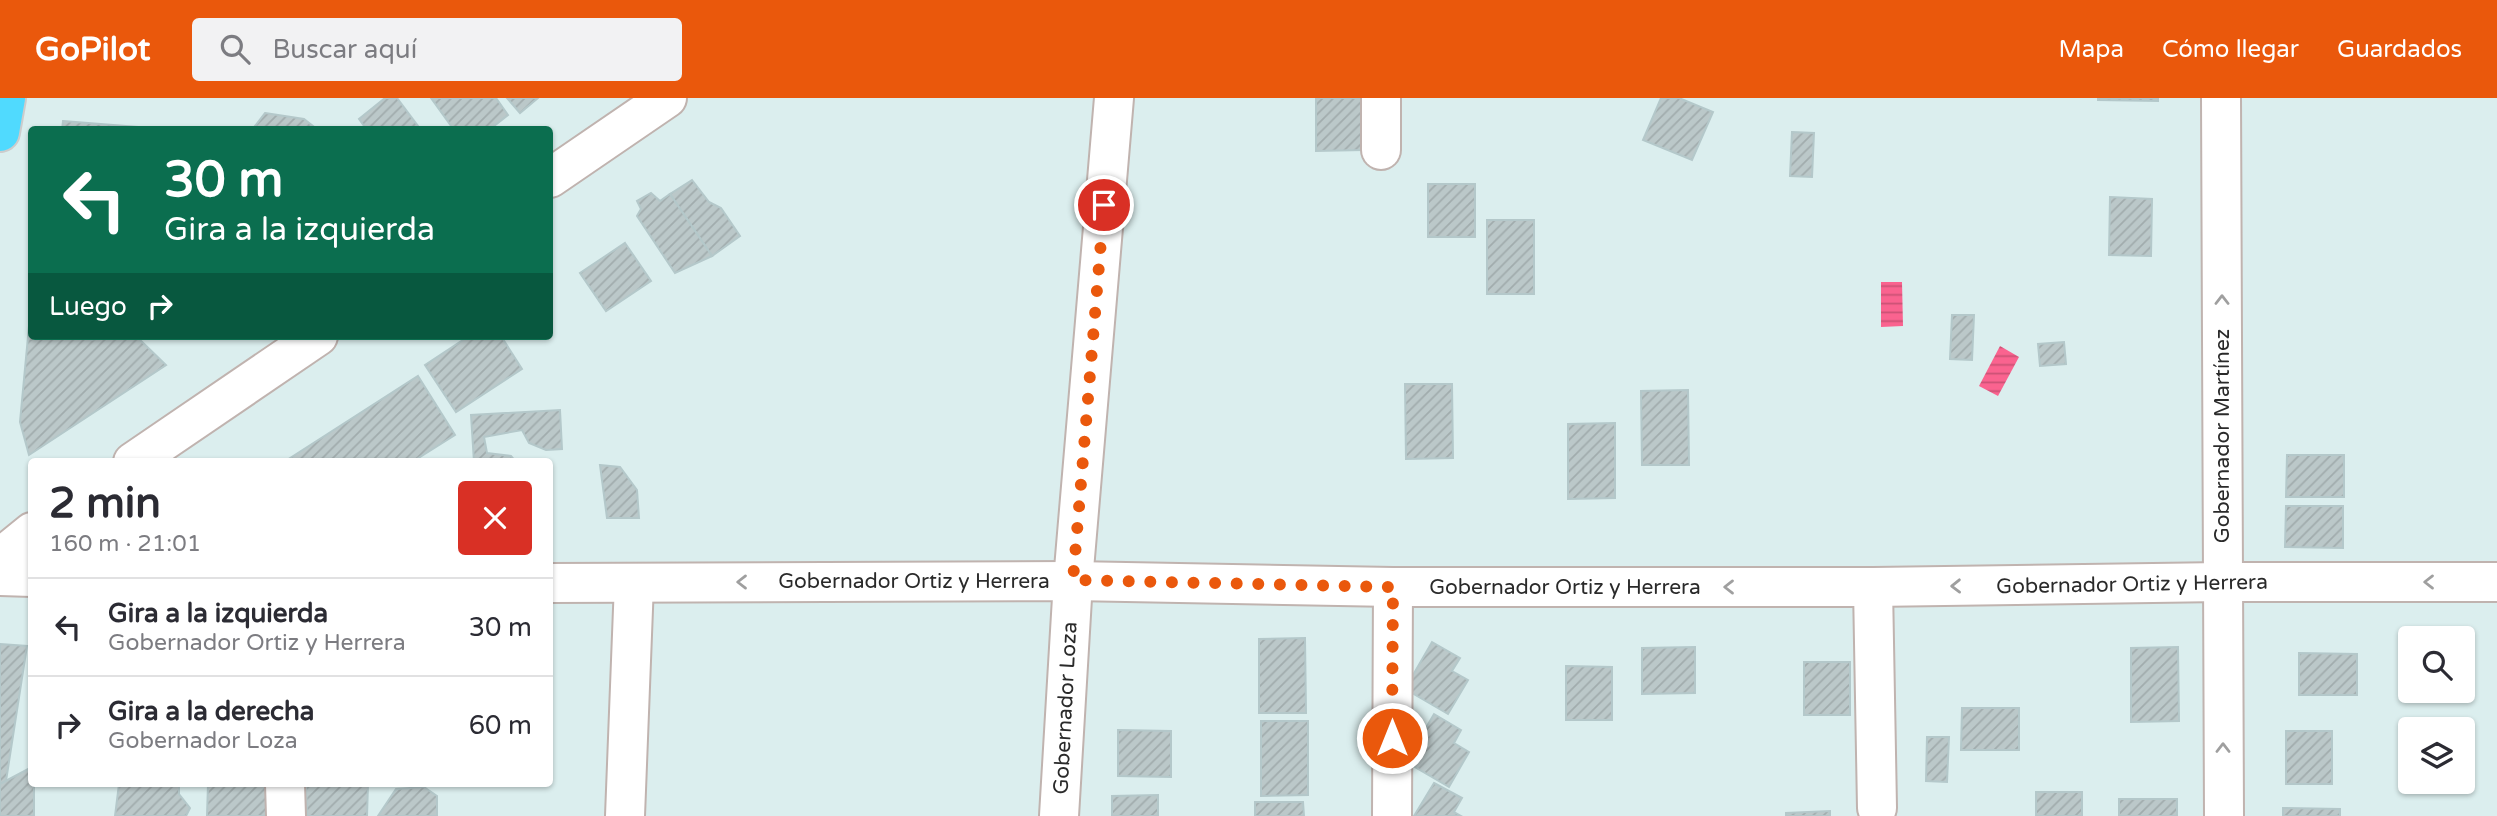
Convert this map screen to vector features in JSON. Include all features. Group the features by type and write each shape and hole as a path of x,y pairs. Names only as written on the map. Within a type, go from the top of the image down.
{"main road":[{"path":"0,132 6,98"}],"street":[{"path":"553,176 667,98"},
{"name":"Gobernador Loza","path":"1059,816 1073,580 1114,98"},
{"path":"1381,98 1381,150"},
{"name":"Gobernador Martínez","path":"2221,98 2224,816"},
{"path":"140,458 312,340"},
{"path":"0,558 28,535"},
{"path":"0,576 28,577"},
{"name":"Gobernador Ortiz y Herrera","path":"553,583 1073,580 1393,587 1873,587 2222,582 2497,582"},
{"path":"625,816 634,583"},
{"path":"1392,814 1393,587"},
{"path":"1873,587 1877,808"},
{"path":"285,787 286,816"}],"shaded area":[{"path":"1881,282 1902,282 1903,326 1881,327"},
{"path":"2000,346 2019,357 1998,396 1979,386"}],"building":[{"path":"385,98 397,98 418,126 364,126 359,119"},
{"path":"431,98 496,98 508,115 494,126 451,126"},
{"path":"507,98 538,98 520,113"},
{"path":"1316,98 1363,98 1363,150 1316,151"},
{"path":"1661,98 1679,98 1713,112 1692,160 1643,140"},
{"path":"2158,98 2158,101 2098,100"},
{"path":"265,113 304,119 313,126 255,126"},
{"path":"63,121 126,126 62,126"},
{"path":"1792,132 1814,133 1812,177 1790,176"},
{"path":"692,180 709,202 721,208 740,236 712,256 670,194"},
{"path":"1428,184 1475,184 1475,237 1428,237"},
{"path":"651,193 660,201 670,194 712,256 675,273 637,216 641,209 637,201"},
{"path":"2110,197 2152,199 2151,256 2109,255"},
{"path":"1487,220 1534,220 1534,294 1487,294"},
{"path":"625,243 651,281 606,311 580,273"},
{"path":"1952,315 1974,315 1972,360 1950,359"},
{"path":"28,337 28,340 140,340 166,365 29,455 20,422"},
{"path":"463,340 504,340 522,369 456,412 425,365"},
{"path":"2064,342 2066,364 2040,366 2038,344"},
{"path":"418,376 455,435 418,458 290,458"},
{"path":"1405,384 1452,384 1453,458 1406,459"},
{"path":"1688,390 1689,465 1642,465 1641,391"},
{"path":"560,410 562,449 546,450 529,443 522,430 484,437 487,453 513,458 474,458 471,415"},
{"path":"1615,423 1615,498 1568,499 1568,424"},
{"path":"2287,455 2344,455 2344,497 2286,497"},
{"path":"600,465 620,467 637,490 639,518 607,518"},
{"path":"2286,506 2343,506 2343,548 2285,547"},
{"path":"1305,638 1306,713 1259,713 1259,639"},
{"path":"1432,642 1460,658 1452,671 1468,680 1448,714 1405,689"},
{"path":"0,644 27,646 6,781 0,784"},
{"path":"1695,647 1695,693 1642,694 1642,648"},
{"path":"2178,647 2179,721 2131,722 2131,648"},
{"path":"2299,653 2357,654 2357,695 2299,695"},
{"path":"1804,662 1850,662 1850,715 1804,715"},
{"path":"1566,666 1612,667 1612,720 1566,720"},
{"path":"1962,708 2019,708 2019,750 1961,750"},
{"path":"1434,714 1461,730 1454,743 1469,752 1449,787 1406,762"},
{"path":"1261,721 1308,721 1308,795 1261,796"},
{"path":"1118,730 1171,731 1171,777 1118,776"},
{"path":"2286,731 2332,731 2332,784 2286,784"},
{"path":"1927,737 1949,737 1947,782 1926,781"},
{"path":"28,769 28,787 34,787 34,816 0,816 0,784"},
{"path":"1434,783 1462,798 1454,812 1461,816 1414,816"},
{"path":"119,787 179,787 179,794 190,808 186,816 115,816"},
{"path":"208,787 273,787 275,816 207,816"},
{"path":"306,787 368,787 367,816 307,816"},
{"path":"424,787 437,796 437,816 378,816 396,789"},
{"path":"2036,792 2082,792 2082,816 2036,816"},
{"path":"1158,795 1158,816 1112,816 1112,796"},
{"path":"2119,799 2177,799 2177,816 2119,816"},
{"path":"1255,802 1303,802 1304,816 1255,816"},
{"path":"2283,808 2340,809 2340,816 2283,816"},
{"path":"1830,811 1830,816 1786,816 1786,813"}],"route":[{"path":"1104,205 1073,580 1393,587 1392,738"}]}
